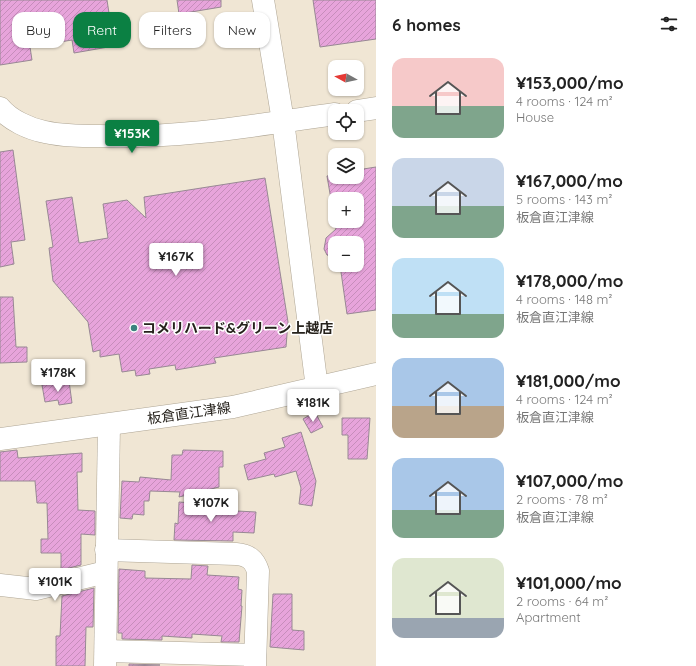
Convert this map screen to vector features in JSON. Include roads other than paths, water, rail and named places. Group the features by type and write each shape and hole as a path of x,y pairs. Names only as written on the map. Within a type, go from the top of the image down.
{"street":[{"path":"263,0 283,121 317,388"},
{"path":"0,108 24,125 44,132 64,135 128,137 205,132 328,115"},
{"path":"364,110 376,108"},
{"name":"板倉直江津線","path":"0,439 233,407 376,374"},
{"path":"106,550 236,554 250,557 255,563 258,571 255,661 106,659 106,550 109,425"},
{"path":"0,585 36,589 106,572"}],"place":[{"name":"コメリハード&グリーン上越店","path":"134,328"}]}
